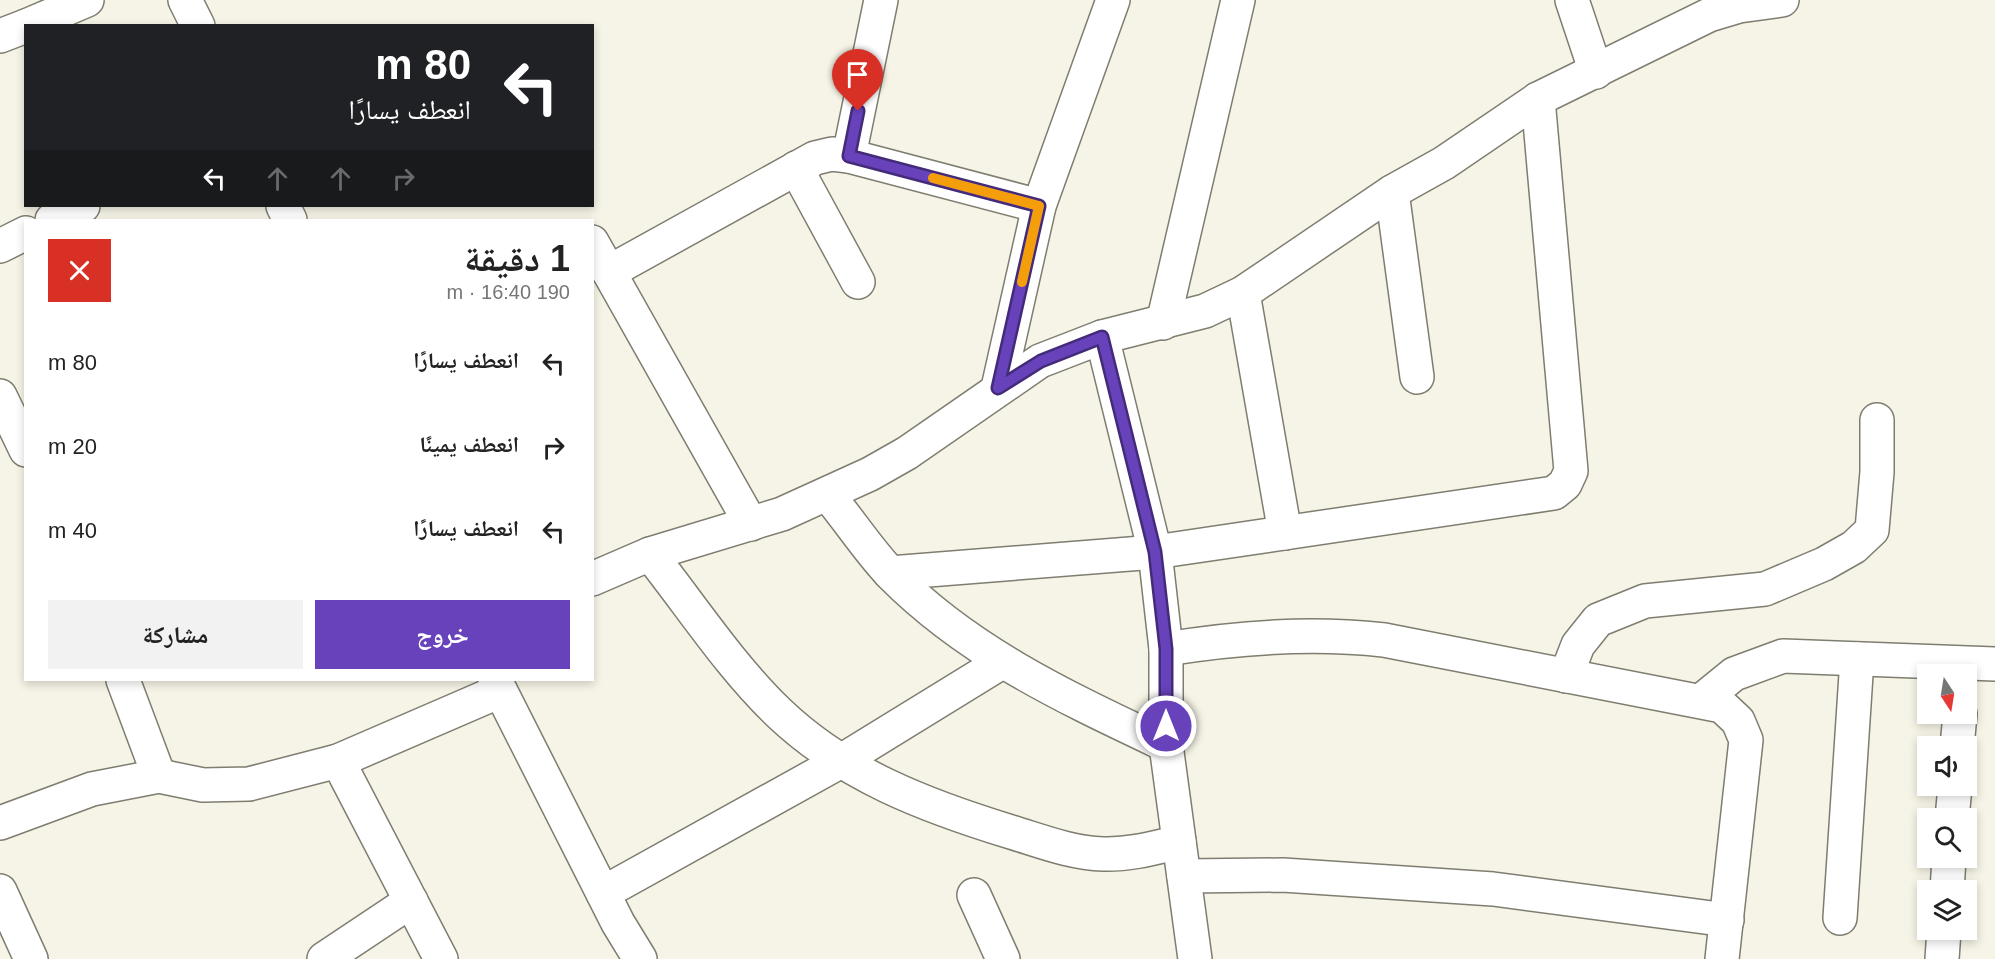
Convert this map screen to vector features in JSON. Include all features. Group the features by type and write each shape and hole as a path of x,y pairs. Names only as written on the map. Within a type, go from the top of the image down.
{"street":[{"path":"31,24 87,0"},
{"path":"185,0 197,24"},
{"path":"849,156 881,0"},
{"path":"998,388 1039,206 1113,0"},
{"path":"1163,323 1238,0"},
{"path":"1572,0 1596,72"},
{"path":"594,578 650,554 751,524 828,495 906,453 998,388 1041,361 1102,337 1205,311 1243,293 1392,192 1444,163 1538,99 1596,72 1709,8 1782,0"},
{"path":"0,36 24,27"},
{"path":"890,573 1155,552 1554,493 1565,484 1571,471 1538,99"},
{"path":"609,272 796,168 815,158 832,154 849,156 1039,206"},
{"path":"796,168 858,282"},
{"path":"1392,192 1418,377"},
{"path":"54,219 81,207"},
{"path":"0,246 24,235"},
{"path":"594,246 751,524"},
{"path":"1243,293 1285,533"},
{"path":"1102,337 1155,552 1166,649 1166,745 1196,959"},
{"path":"1566,676 1578,645 1598,620 1645,600 1765,589 1824,564 1854,547 1872,530 1877,472 1877,420"},
{"path":"828,495 890,573 955,629 1002,662 1052,690 1166,745"},
{"path":"650,554 759,691 809,738 872,779 938,810 1079,852 1124,854 1179,842"},
{"path":"1166,649 1260,636 1346,636 1384,640 1702,700 1722,706 1738,721 1746,740 1722,959"},
{"path":"1702,700 1734,674 1783,656 1930,664"},
{"path":"1840,918 1857,659"},
{"path":"603,894 842,761 1002,662"},
{"path":"123,681 159,776"},
{"path":"0,824 92,789 159,776 203,786 249,784 338,761 498,685 603,894 640,959"},
{"path":"338,761 441,959"},
{"path":"1184,876 1283,875 1492,889 1727,920"},
{"path":"0,891 31,959"},
{"path":"974,895 1003,959"},
{"path":"324,959 411,901"},
{"path":"1942,959 1943,940"}],"slow traffic":[{"path":"933,178 1039,206 1022,282"}],"route":[{"path":"858,111 849,156 1039,206 998,388 1041,361 1102,337 1155,552 1166,649 1166,726"}]}
